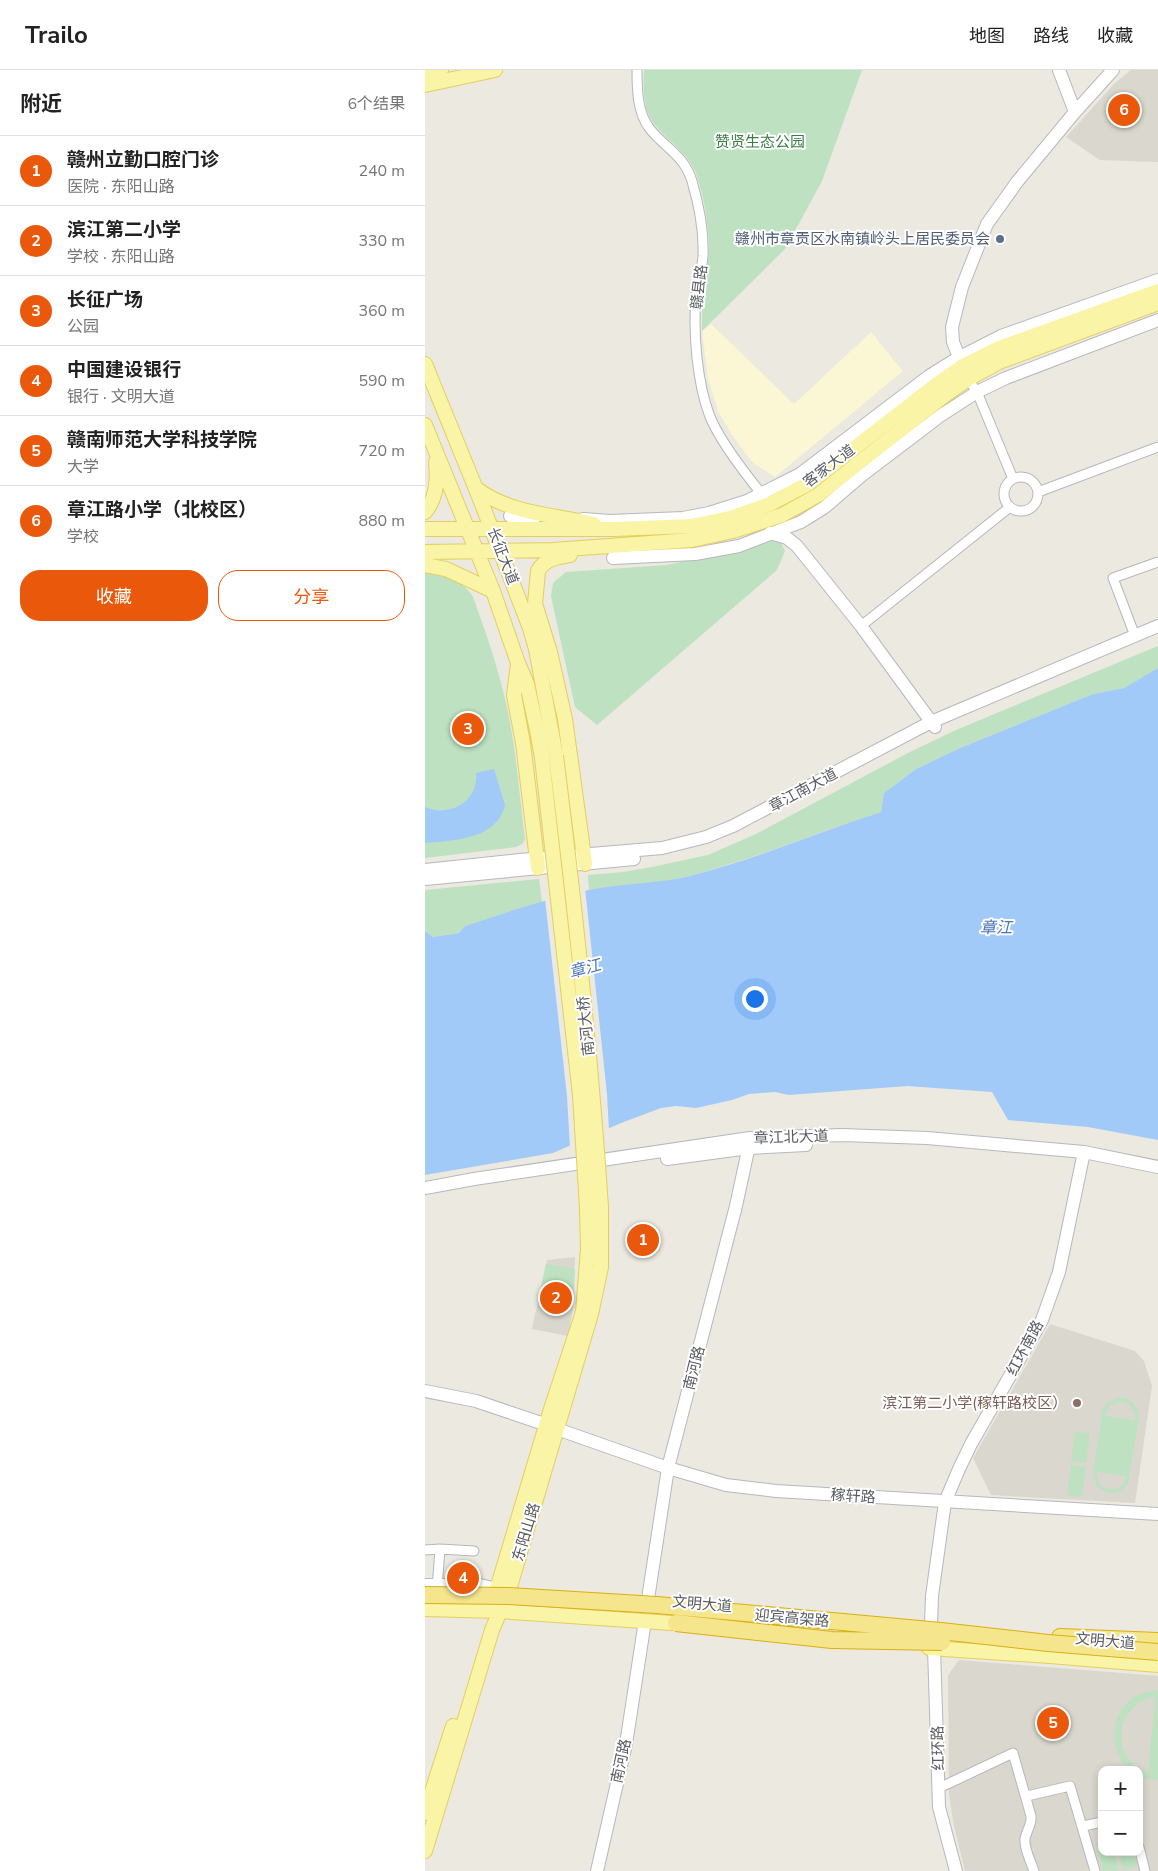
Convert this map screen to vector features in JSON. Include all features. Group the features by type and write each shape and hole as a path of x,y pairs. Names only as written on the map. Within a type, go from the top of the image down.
{"highway":[{"name":"迎宾高架路","path":"430,1589 657,1606 1158,1652"},
{"name":"迎宾高架路","path":"425,1603 509,1604 627,1612 938,1645 1158,1660"},
{"path":"676,1624 833,1640 938,1645"},
{"path":"1051,1636 1158,1641"}],"main road":[{"path":"425,74 441,70"},
{"path":"425,85 495,70"},
{"name":"客家大道","path":"425,529 615,529 691,526 730,518 765,499 808,484 937,384 999,348 1158,291"},
{"name":"客家大道","path":"425,552 613,552 692,540 737,530 782,516 819,495 945,395 963,368 999,362 1158,304"},
{"name":"长征大道","path":"425,364 477,489 525,614 536,649 556,756"},
{"name":"长征大道","path":"425,425 493,590 531,696 542,758"},
{"path":"425,512 437,487 434,447"},
{"path":"477,489 487,498 498,502 615,529"},
{"path":"584,859 568,734 551,658 535,604 538,571 547,561 555,558 613,552"},
{"path":"425,565 446,569 493,590"},
{"path":"525,614 544,631"},
{"path":"544,690 551,658"},
{"path":"518,663 514,695 526,763 538,868"},
{"name":"南河大桥","path":"556,756 572,885 593,1093 601,1207"},
{"name":"南河大桥","path":"542,758 580,1095 587,1208"},
{"name":"东阳山路","path":"552,1427 591,1314 601,1267 601,1207"},
{"name":"东阳山路","path":"425,1813 463,1696 493,1611 503,1589 552,1427 583,1312 588,1249 587,1208"},
{"name":"文明大道","path":"430,1589 503,1589 648,1599 1158,1646"},
{"name":"文明大道","path":"425,1608 676,1624"},
{"name":"东阳山路","path":"425,1851 493,1611"},
{"name":"文明大道","path":"938,1645 1158,1665"}],"street":[{"name":"赣县路","path":"637,70 640,105 648,127 669,146 687,168 692,180 702,224 703,257 696,297 696,339 703,394 710,415 720,435 765,499"},
{"path":"1059,70 1075,112"},
{"path":"1013,479 977,392 963,368 953,342 952,327 962,287 987,224 1017,182 1075,112 1113,70"},
{"path":"963,368 1001,336 1158,280"},
{"path":"613,552 695,554 739,546 799,523 825,507 861,476 939,416 977,392 1006,378 1158,320"},
{"path":"1038,492 1158,447"},
{"path":"1019,477 1028,478 1035,484 1038,492 1037,501 1027,510 1018,511 1010,507 1005,500 1004,491 1008,483 1019,477"},
{"path":"510,516 610,521 683,518 709,513 747,501 765,499"},
{"path":"797,546 799,523 807,501"},
{"path":"861,626 1010,507"},
{"path":"737,530 773,534 787,538 797,546 861,626 934,725"},
{"path":"1135,636 1113,578 1158,562"},
{"name":"章江南大道","path":"425,870 584,859 662,856 707,844 784,808 934,725 1158,626"},
{"name":"章江南大道","path":"934,725 1158,635"},
{"name":"章江南大道","path":"425,879 538,868 584,859"},
{"name":"章江北大道","path":"425,1188 474,1178 750,1143 842,1135 927,1138 1158,1166"},
{"name":"章江北大道","path":"425,1195 750,1143"},
{"name":"南河路","path":"648,1599 668,1468 750,1143"},
{"name":"章江北大道","path":"1083,1156 1158,1175"},
{"name":"红环南路","path":"931,1624 931,1596 945,1502 971,1444 1041,1320 1059,1272 1083,1156"},
{"name":"稼轩路","path":"425,1391 476,1401 668,1468 726,1485 776,1491 1158,1514"},
{"path":"430,1589 440,1549"},
{"path":"425,1550 474,1551"},
{"name":"南河路","path":"597,1871 625,1744 645,1621"},
{"name":"红环路","path":"931,1624 938,1645 939,1788 942,1819 956,1871"},
{"path":"939,1788 1013,1753 1027,1796 1032,1822 1025,1836 1025,1843 1034,1871"},
{"path":"1027,1796 1070,1786 1095,1871"},
{"path":"1083,1826 1098,1823"},
{"path":"1141,1856 1145,1871"}],"shaded area":[{"path":"1131,70 1158,70 1158,162 1100,160 1066,137 1115,83"},
{"path":"711,324 794,404 871,332 903,371 775,477 753,463 734,438 718,411 708,379 702,331"},
{"path":"575,1257 573,1309 568,1336 532,1329 547,1260"},
{"name":"滨江第二小学(稼轩路校区）","path":"1050,1324 1135,1351 1144,1361 1152,1386 1135,1503 991,1495 973,1458"},
{"path":"959,1660 1158,1676 1158,1871 965,1871 954,1826 949,1794 948,1675"}],"green space":[{"name":"赞贤生态公园","path":"644,70 862,70 822,181 785,249 702,331 703,291 709,251 707,221 703,200 695,171 691,164 682,152 660,131 648,113 644,92"},
{"path":"772,541 781,543 785,551 777,570 597,725 575,707 551,596 553,583 566,572 667,565"},
{"path":"425,571 452,579 469,591 473,597 491,647 509,716 517,769 525,839 522,844 516,847 425,858"},
{"path":"1158,646 1158,668 1124,688 1093,694 960,748 916,769 884,793 881,812 694,875 655,883 589,890 588,875 623,872 708,855 756,834 908,753 956,730"},
{"path":"539,879 542,902 465,926 459,933 433,937 425,931 425,890"},
{"path":"546,1264 575,1269 574,1288 542,1282"},
{"path":"1117,1398 1129,1400 1137,1408 1139,1416 1128,1484 1119,1492 1108,1493 1097,1487 1093,1475 1102,1411 1106,1404","holes":["1119,1402 1126,1403 1131,1407 1135,1420 1105,1416 1109,1406","1097,1472 1126,1476 1125,1481 1119,1488 1106,1488 1098,1482"]},
{"path":"1075,1432 1090,1433 1086,1463 1071,1461"},
{"path":"1071,1465 1086,1467 1082,1497 1067,1495"},
{"path":"1158,1691 1158,1780 1143,1778 1143,1770 1148,1773 1154,1697 1141,1702 1124,1721 1121,1733 1122,1745 1127,1756 1135,1766 1126,1766 1120,1759 1115,1746 1114,1732 1117,1720 1123,1708 1132,1699 1144,1693"},
{"path":"1099,1856 1115,1856 1119,1870 1103,1871"},
{"path":"1119,1856 1135,1856 1138,1866 1123,1870"}],"water":[{"name":"章江","path":"1158,668 1158,1140 1088,1127 1008,1120 992,1092 907,1086 789,1095 775,1092 749,1094 696,1108 676,1106 661,1108 621,1123 553,1153 425,1175 425,931 433,937 459,933 465,926 573,893 694,875 741,861 881,812 884,793 916,769 960,748 1093,694 1124,688"},
{"path":"494,769 505,805 500,817 493,825 484,832 473,836 425,843 425,807 434,810 444,810 461,805 473,792 476,783 476,773"}],"pier":[{"path":"585,888 607,1094 609,1131 570,1148 567,1096 545,899"}],"place":[{"name":"章江路小学（北校区）","path":"1124,110"},
{"name":"赣州市章贡区水南镇岭头上居民委员会","path":"1000,239"},
{"name":"长征广场","path":"468,729"},
{"name":"赣州立勤口腔门诊","path":"643,1240"},
{"name":"滨江第二小学","path":"556,1298"},
{"name":"滨江第二小学(稼轩路校区）","path":"1077,1403"},
{"name":"中国建设银行","path":"463,1578"},
{"name":"赣南师范大学科技学院","path":"1053,1723"}]}
